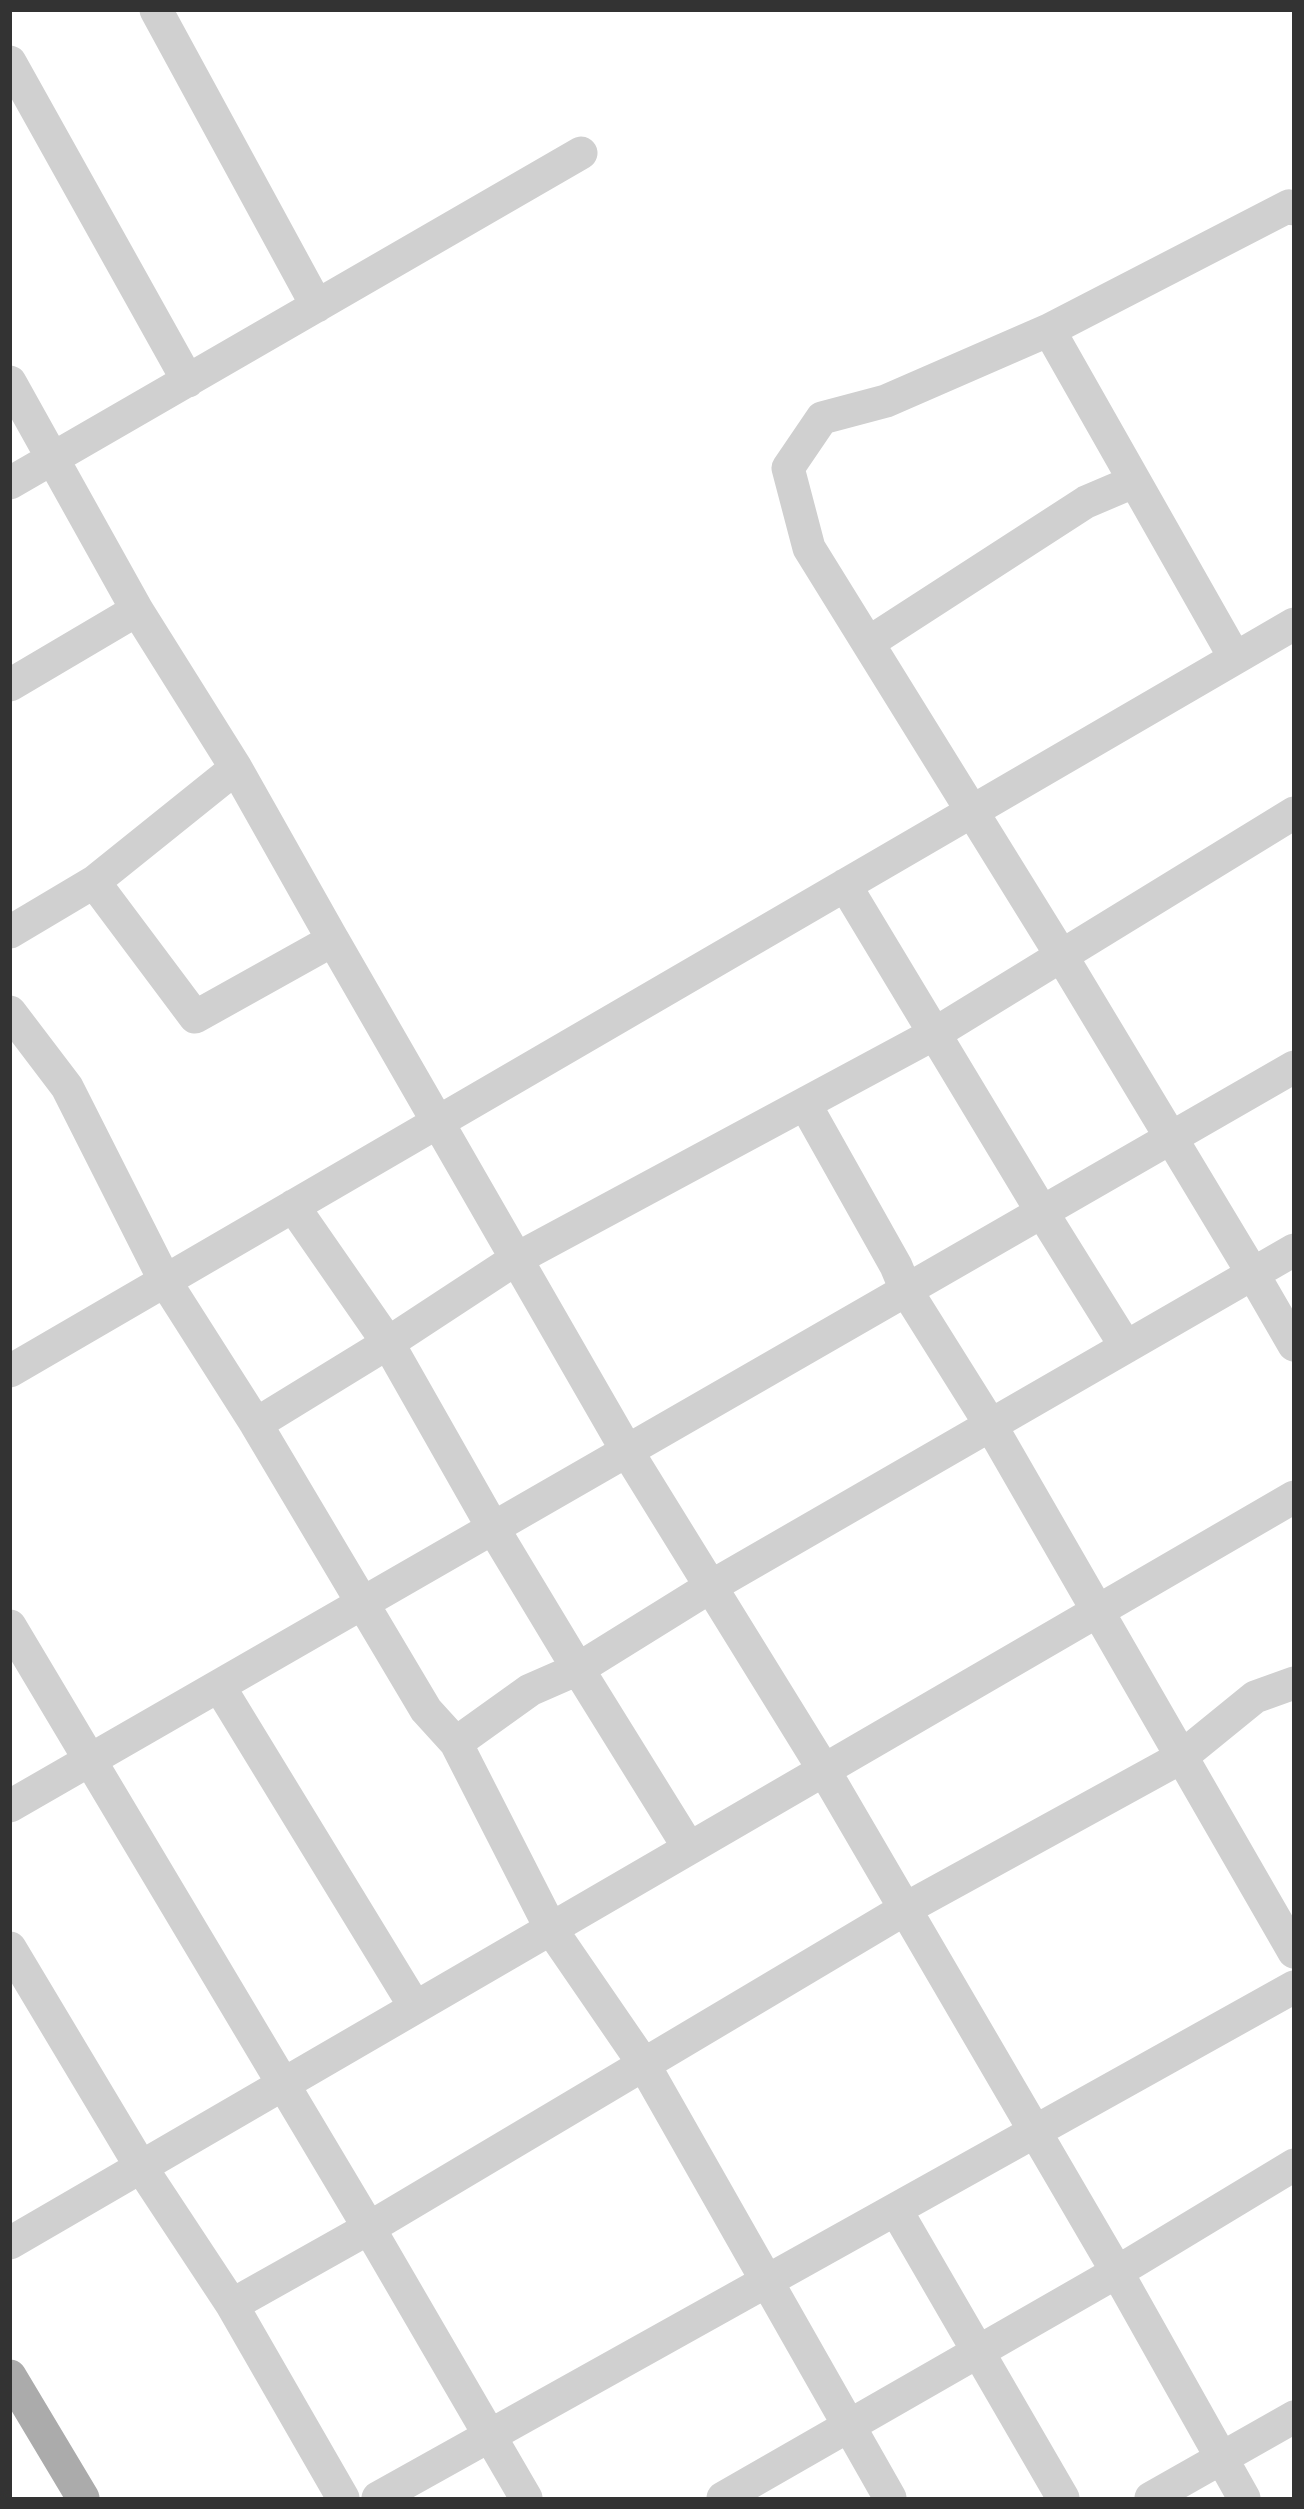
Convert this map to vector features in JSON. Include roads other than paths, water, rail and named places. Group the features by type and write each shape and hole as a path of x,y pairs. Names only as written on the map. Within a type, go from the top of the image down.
{"main road":[{"path":"10,2376 83,2499"}],"street":[{"path":"156,10 317,306"},
{"path":"10,62 188,381"},
{"path":"10,483 582,153"},
{"path":"1293,209 1289,206 1048,330 886,401 822,418 788,468 809,548 1060,955 1253,1274 1293,1345"},
{"path":"1048,330 1235,658"},
{"path":"10,382 137,610 236,768 627,1451 825,1770 1117,2272 1244,2499"},
{"path":"868,643 1086,502 1133,482"},
{"path":"11,683 137,610"},
{"path":"10,1371 1293,624"},
{"path":"10,932 94,882 236,768"},
{"path":"256,1424 388,1343 516,1258 934,1034 1293,813"},
{"path":"94,882 195,1017 333,940"},
{"path":"845,885 1126,1347"},
{"path":"10,1012 67,1087 165,1281 256,1424 426,1710 456,1743 551,1929 643,2063 890,2499"},
{"path":"10,1806 1293,1067"},
{"path":"805,1104 896,1266 906,1290 990,1424 1293,1952"},
{"path":"293,1206 388,1343 493,1528 689,1848"},
{"path":"456,1743 530,1690 578,1670 710,1587 1293,1250"},
{"path":"10,2243 1293,1497"},
{"path":"10,1626 369,2229 526,2499"},
{"path":"232,2306 369,2229 643,2063 905,1909 1180,1758 1255,1697 1293,1683"},
{"path":"219,1686 415,2007"},
{"path":"10,1948 141,2167 232,2306 343,2499"},
{"path":"378,2499 1293,1987"},
{"path":"723,2499 1117,2272 1293,2165"},
{"path":"896,2210 1063,2499"},
{"path":"1151,2499 1293,2417"}]}
